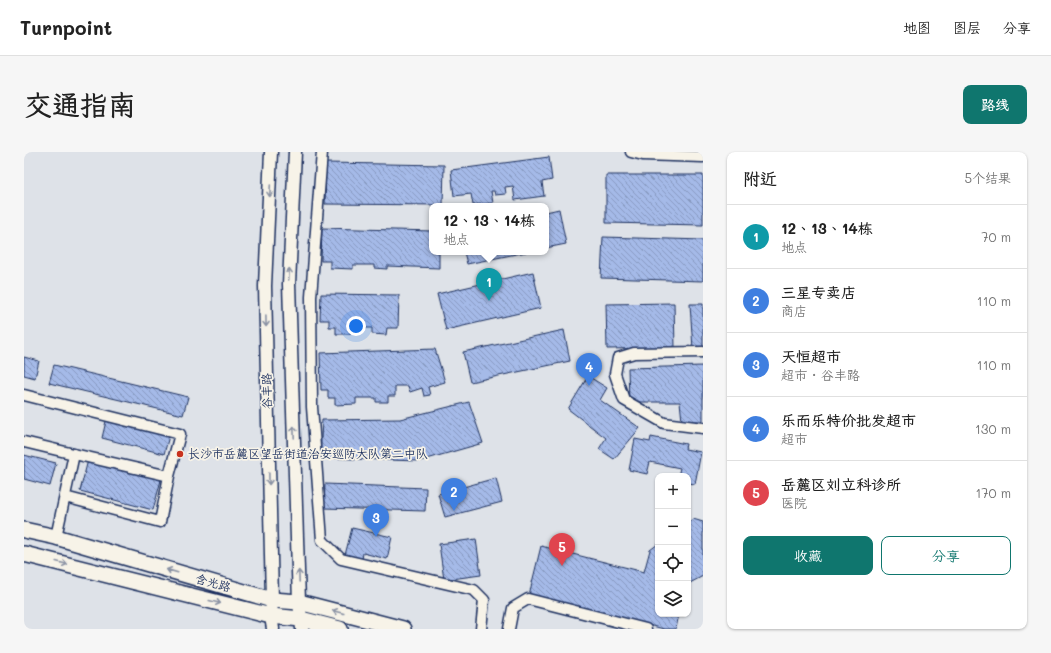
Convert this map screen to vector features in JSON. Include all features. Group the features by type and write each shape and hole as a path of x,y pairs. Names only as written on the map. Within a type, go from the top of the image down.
{"main road":[{"name":"含光路","path":"24,530 272,600 300,602 403,629"},
{"name":"含光路","path":"24,554 272,622 340,629"}],"street":[{"name":"谷丰路","path":"271,152 265,286 272,622"},
{"name":"谷丰路","path":"295,152 289,284 302,624"},
{"path":"322,152 311,297 312,407 322,540 341,559 474,590 484,600 481,629"},
{"path":"631,152 643,155 703,157"},
{"path":"703,352 634,353 618,358 615,374 624,400 664,423 703,428"},
{"path":"24,395 180,434 169,476 160,522 65,497"},
{"path":"24,442 169,476"},
{"path":"56,538 74,454"},
{"path":"509,629 513,608 528,599 646,629"}],"building":[{"path":"549,157 552,180 542,182 544,196 515,200 513,186 505,187 506,194 495,195 494,191 491,191 493,203 473,203 471,194 454,196 451,170"},
{"path":"326,163 444,165 443,203 429,203 429,205 325,204"},
{"path":"606,175 703,175 703,225 606,223"},
{"path":"559,209 566,244 549,247 549,211"},
{"path":"322,228 429,231 429,255 439,255 439,268 387,266 387,269 374,268 374,265 353,265 353,269 330,268 330,261 321,261"},
{"path":"603,237 703,240 703,281 601,278"},
{"path":"465,255 511,255 467,264"},
{"path":"533,272 541,308 446,330 437,294"},
{"path":"321,294 399,295 398,328 387,328 386,335 372,334 372,328 358,328 358,324 355,324 355,329 351,328 350,334 336,334 336,327 329,327 329,320 320,320"},
{"path":"674,303 675,348 607,349 606,304"},
{"path":"690,304 703,304 703,348 693,349"},
{"path":"564,330 570,361 470,382 463,352"},
{"path":"435,349 445,382 428,387 430,395 424,396 422,388 410,392 408,386 395,386 395,396 388,396 388,402 376,402 376,398 356,398 356,404 335,405 335,398 328,398 328,390 321,390 320,353"},
{"path":"24,357 39,361 35,378 24,375"},
{"path":"54,365 188,397 183,415 49,383"},
{"path":"703,366 703,421 682,421 680,402 629,402 628,368"},
{"path":"588,376 607,388 600,400 640,428 614,459 599,449 606,438 568,409"},
{"path":"469,402 483,443 420,461 320,458 322,420 400,419"},
{"path":"106,421 169,436 164,454 102,438"},
{"path":"651,437 686,444 685,449 701,452 695,484 691,483 691,473 679,473 680,468 650,462 647,474 629,470 635,439 650,442"},
{"path":"24,455 56,463 50,486 24,479"},
{"path":"88,460 161,480 153,510 80,491"},
{"path":"496,478 502,502 445,517 438,494"},
{"path":"325,484 426,488 425,511 324,508"},
{"path":"693,519 703,522 703,576 691,582 691,545 691,521"},
{"path":"352,528 392,537 387,559 363,553 362,559 345,555"},
{"path":"476,539 481,575 444,580 439,544"},
{"path":"541,546 644,572 650,550 655,546 655,617 678,617 676,629 664,629 529,595"}],"place":[{"name":"12、13、14栋","path":"489,301"},
{"name":"乐而乐特价批发超市","path":"589,386"},
{"name":"长沙市岳麓区望岳街道治安巡防大队第二中队","path":"180,454"},
{"name":"三星专卖店","path":"454,511"},
{"name":"天恒超市","path":"376,537"},
{"name":"岳麓区刘立科诊所","path":"562,566"}]}
